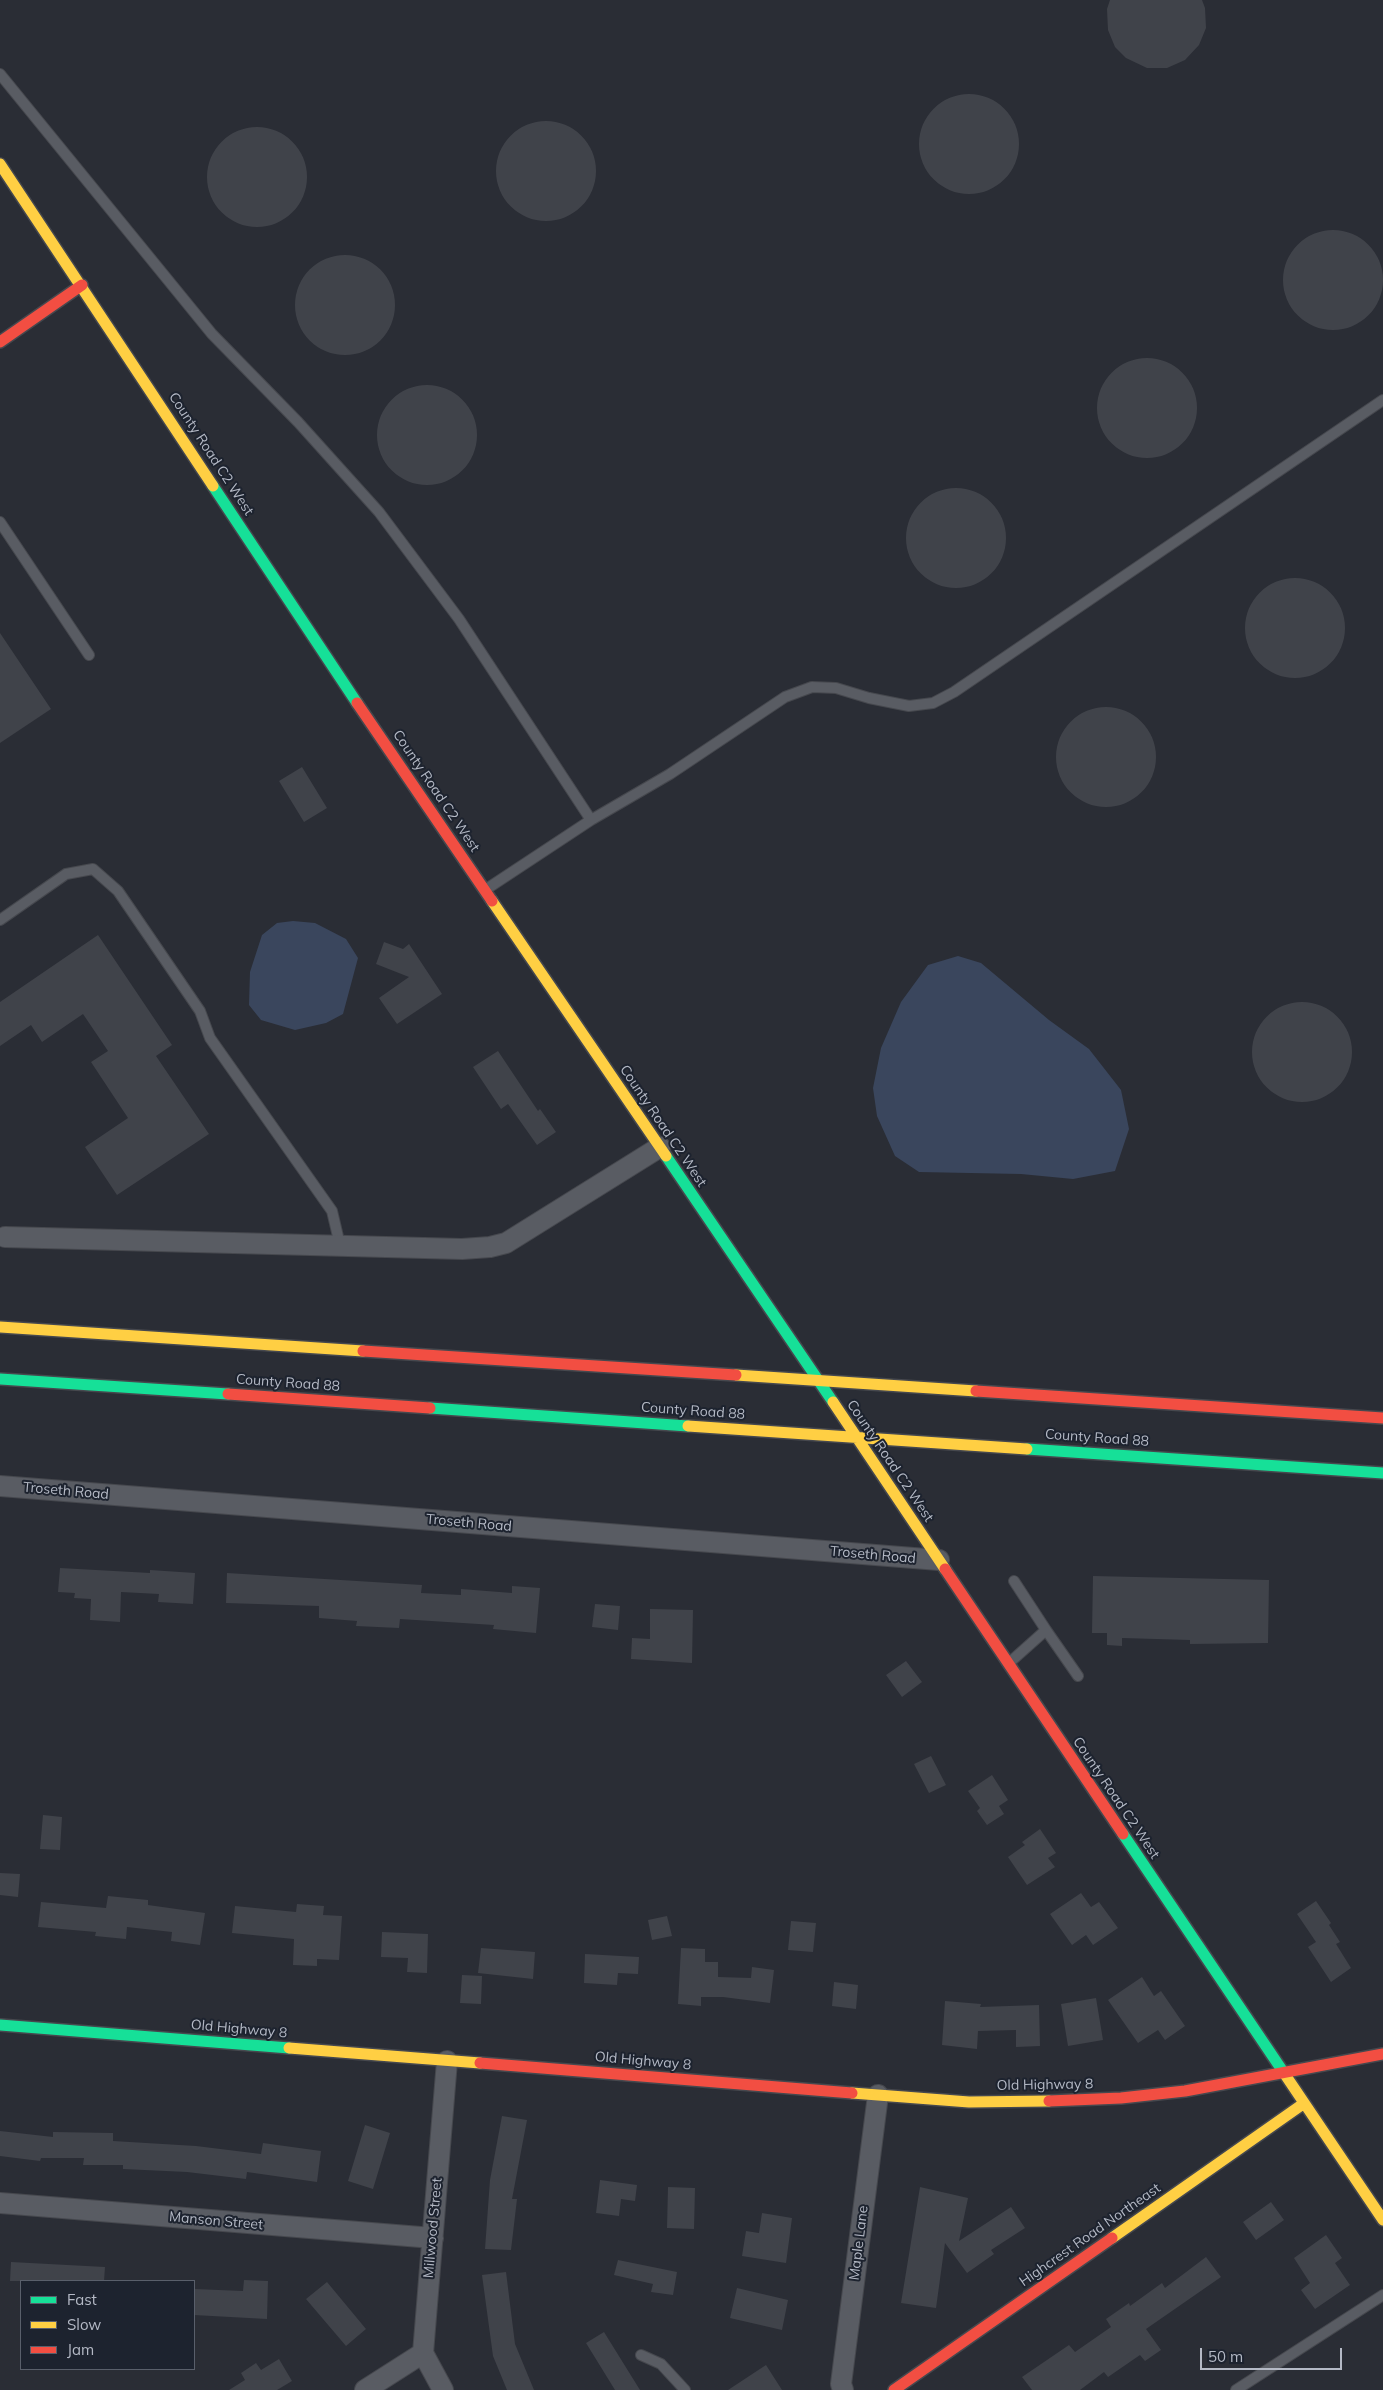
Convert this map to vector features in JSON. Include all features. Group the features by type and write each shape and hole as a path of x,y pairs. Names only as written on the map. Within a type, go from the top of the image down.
{"street":[{"name":"County Road C2 West","path":"0,164 82,285 333,667 818,1379 1303,2104 1383,2220"},
{"path":"0,342 82,285"},
{"path":"3,1237 462,1249 506,1244 660,1147"},
{"path":"0,1327 818,1379 1383,1418"},
{"name":"County Road 88","path":"0,1379 1383,1473"},
{"name":"Troseth Road","path":"0,1486 939,1560"},
{"name":"Old Highway 8","path":"0,2025 969,2102 1034,2102 1121,2098 1186,2091 1383,2054"},
{"name":"Millwood Street","path":"423,2353 447,2061"},
{"name":"Maple Lane","path":"843,2390 841,2384 878,2095"},
{"name":"Highcrest Road Northeast","path":"894,2390 1303,2104"},
{"name":"Manson Street","path":"0,2203 433,2238"},
{"path":"366,2390 423,2353 443,2390"}],"lane":[{"path":"0,74 212,334 298,422 379,512 459,619 592,820"},
{"path":"485,890 592,820 670,774 785,697 812,687 836,688 869,698 909,706 933,703 954,692 1383,400"},
{"path":"0,522 89,655"},
{"path":"0,920 66,874 93,869 118,891 200,1011 210,1038 332,1211 340,1245"},
{"path":"1014,1581 1078,1676"},
{"path":"1008,1663 1046,1630"},
{"path":"1236,2390 1383,2295"},
{"path":"641,2355 661,2364 685,2390"}],"water":[{"path":"293,921 315,923 346,939 358,958 343,1014 326,1023 295,1030 261,1020 249,1005 250,972 262,935 277,923"},
{"path":"958,956 981,963 1049,1020 1089,1049 1121,1090 1129,1129 1115,1171 1073,1179 1021,1174 919,1172 895,1156 877,1116 873,1088 881,1048 901,1002 928,965"}],"building":[{"path":"1110,0 1202,0 1205,8 1206,28 1199,45 1185,60 1167,68 1147,68 1126,58 1115,47 1108,30 1107,9"},
{"path":"969,94 988,98 1004,109 1015,125 1019,144 1015,163 1004,179 988,190 969,194 950,190 934,179 923,163 919,144 923,125 934,109 950,98"},
{"path":"546,121 565,125 581,136 592,152 596,171 592,190 581,206 565,217 546,221 527,217 511,206 500,190 496,171 500,152 511,136 527,125"},
{"path":"257,127 276,131 292,142 303,158 307,177 303,196 292,212 276,223 257,227 238,223 222,212 211,196 207,177 211,158 222,142 238,131"},
{"path":"1333,230 1352,234 1368,245 1379,261 1383,280 1379,299 1368,315 1352,326 1333,330 1314,326 1298,315 1287,299 1283,280 1287,261 1298,245 1314,234"},
{"path":"345,255 364,259 380,270 391,286 395,305 391,324 380,340 364,351 345,355 326,351 310,340 299,324 295,305 299,286 310,270 326,259"},
{"path":"1147,358 1166,362 1182,373 1193,389 1197,408 1193,427 1182,443 1166,454 1147,458 1128,454 1112,443 1101,427 1097,408 1101,389 1112,373 1128,362"},
{"path":"427,385 446,389 462,400 473,416 477,435 473,454 462,470 446,481 427,485 408,481 392,470 381,454 377,435 381,416 392,400 408,389"},
{"path":"956,488 975,492 991,503 1002,519 1006,538 1002,557 991,573 975,584 956,588 937,584 921,573 910,557 906,538 910,519 921,503 937,492"},
{"path":"1295,578 1314,582 1330,593 1341,609 1345,628 1341,647 1330,663 1314,674 1295,678 1276,674 1260,663 1249,647 1245,628 1249,609 1260,593 1276,582"},
{"path":"0,633 51,709 0,743"},
{"path":"1106,707 1125,711 1141,722 1152,738 1156,757 1152,776 1141,792 1125,803 1106,807 1087,803 1071,792 1060,776 1056,757 1060,738 1071,722 1087,711"},
{"path":"302,767 327,808 304,822 279,781"},
{"path":"98,935 172,1045 156,1056 209,1134 117,1195 85,1147 128,1118 91,1062 108,1051 83,1014 42,1042 31,1025 0,1046 0,1002"},
{"path":"384,942 403,949 409,944 442,994 397,1024 379,998 409,977 376,964"},
{"path":"1302,1002 1321,1006 1337,1017 1348,1033 1352,1052 1348,1071 1337,1087 1321,1098 1302,1102 1283,1098 1267,1087 1256,1071 1252,1052 1256,1033 1267,1017 1283,1006"},
{"path":"498,1051 538,1111 540,1109 556,1132 537,1145 508,1104 501,1109 473,1067"},
{"path":"60,1568 150,1573 150,1570 195,1573 193,1604 158,1602 159,1594 121,1592 120,1622 90,1620 91,1599 74,1598 75,1593 58,1592"},
{"path":"227,1573 422,1585 421,1593 461,1595 461,1589 512,1593 512,1586 540,1588 536,1633 493,1629 494,1625 400,1619 399,1628 356,1626 357,1621 319,1618 319,1606 226,1603"},
{"path":"1093,1576 1269,1580 1268,1643 1190,1644 1190,1640 1122,1638 1122,1646 1107,1645 1107,1633 1092,1633"},
{"path":"595,1604 620,1606 618,1630 592,1627"},
{"path":"650,1609 693,1610 692,1663 631,1659 632,1638 650,1639"},
{"path":"906,1661 922,1682 902,1697 886,1675"},
{"path":"931,1756 946,1785 929,1793 914,1764"},
{"path":"992,1775 1008,1800 999,1806 1004,1814 987,1825 977,1811 980,1808 968,1791"},
{"path":"43,1815 62,1817 60,1850 40,1849"},
{"path":"1040,1829 1056,1853 1048,1858 1055,1867 1027,1885 1008,1857 1025,1845 1022,1842"},
{"path":"0,1873 20,1874 18,1897 0,1895"},
{"path":"1081,1893 1091,1907 1099,1902 1118,1928 1093,1945 1086,1935 1072,1945 1050,1914"},
{"path":"108,1896 148,1900 148,1905 205,1913 200,1945 171,1941 172,1932 127,1927 126,1939 95,1936 96,1932 38,1927 41,1902 106,1908"},
{"path":"1316,1901 1331,1923 1329,1925 1340,1942 1336,1944 1351,1968 1331,1982 1308,1947 1316,1942 1297,1914"},
{"path":"297,1904 324,1906 323,1915 342,1916 339,1960 317,1959 317,1966 293,1965 294,1939 232,1933 235,1906 296,1912"},
{"path":"667,1916 672,1936 652,1940 648,1920"},
{"path":"791,1921 816,1923 813,1952 788,1950"},
{"path":"382,1932 428,1934 427,1973 407,1972 408,1958 381,1957"},
{"path":"481,1948 535,1952 533,1979 478,1973"},
{"path":"681,1948 705,1949 705,1962 718,1962 718,1977 751,1978 752,1967 774,1970 770,2003 723,1997 701,1997 701,2006 678,2004"},
{"path":"585,1954 639,1957 638,1974 618,1973 617,1985 584,1983"},
{"path":"462,1975 482,1976 481,2004 460,2003"},
{"path":"1142,1977 1154,1996 1161,1991 1185,2026 1165,2040 1158,2030 1138,2043 1108,2000"},
{"path":"834,1982 858,1985 856,2009 832,2006"},
{"path":"1096,1998 1103,2040 1068,2046 1061,2004"},
{"path":"945,2001 981,2004 980,2007 1039,2005 1040,2046 1016,2047 1016,2030 978,2031 977,2049 942,2045"},
{"path":"502,2116 527,2120 512,2199 517,2199 511,2250 485,2249 490,2180"},
{"path":"365,2125 390,2133 373,2189 348,2181"},
{"path":"0,2131 53,2137 53,2132 113,2133 113,2141 196,2146 261,2154 263,2143 321,2151 317,2182 247,2172 246,2179 187,2172 123,2169 123,2165 83,2165 84,2158 41,2158 40,2161 0,2156"},
{"path":"600,2180 637,2185 635,2201 621,2199 619,2216 596,2213"},
{"path":"668,2187 695,2188 694,2229 667,2228"},
{"path":"920,2187 968,2198 959,2241 1011,2207 1025,2228 991,2250 994,2254 967,2273 945,2243 936,2308 901,2303"},
{"path":"1271,2202 1284,2220 1256,2240 1243,2222"},
{"path":"762,2213 792,2218 786,2263 742,2256 746,2231 759,2233"},
{"path":"1326,2235 1342,2258 1335,2263 1350,2285 1315,2309 1301,2290 1310,2283 1294,2258"},
{"path":"1206,2257 1221,2277 1146,2329 1161,2350 1145,2361 1140,2355 1108,2377 1104,2372 1080,2390 1032,2390 1022,2377 1069,2345 1075,2352 1111,2327 1106,2319 1129,2303 1130,2306 1162,2283 1165,2288"},
{"path":"618,2260 677,2272 673,2295 651,2292 653,2284 614,2275"},
{"path":"11,2262 105,2267 104,2280 10,2281"},
{"path":"506,2272 515,2344 534,2390 507,2390 493,2356 482,2275"},
{"path":"244,2280 268,2281 267,2319 195,2315 195,2289 243,2291"},
{"path":"327,2282 366,2329 346,2346 306,2299"},
{"path":"737,2288 788,2300 782,2330 730,2318"},
{"path":"604,2332 640,2390 615,2390 586,2343"},
{"path":"279,2359 292,2381 277,2390 229,2390 245,2380 241,2373 256,2363 261,2370"},
{"path":"766,2365 782,2390 728,2390"}],"traffic: fast":[{"path":"213,486 357,703"},
{"path":"666,1156 833,1402"},
{"path":"0,1379 228,1394"},
{"path":"430,1408 688,1426"},
{"path":"1027,1449 1383,1473"},
{"path":"1123,1834 1284,2073"},
{"path":"0,2025 289,2048"}],"traffic: slow":[{"path":"0,164 213,486"},
{"path":"492,901 666,1156"},
{"path":"0,1327 363,1351"},
{"path":"736,1375 976,1391"},
{"path":"833,1402 945,1569"},
{"path":"688,1426 1027,1449"},
{"path":"289,2048 480,2063"},
{"path":"1284,2073 1383,2220"},
{"path":"852,2093 969,2102 1049,2101"},
{"path":"1112,2238 1303,2104"}],"traffic: jam":[{"path":"0,342 82,285"},
{"path":"357,703 492,901"},
{"path":"363,1351 736,1375"},
{"path":"976,1391 1383,1418"},
{"path":"228,1394 430,1408"},
{"path":"945,1569 1123,1834"},
{"path":"1049,2101 1121,2098 1185,2091 1383,2054"},
{"path":"480,2063 852,2093"},
{"path":"894,2390 1112,2238"}]}
